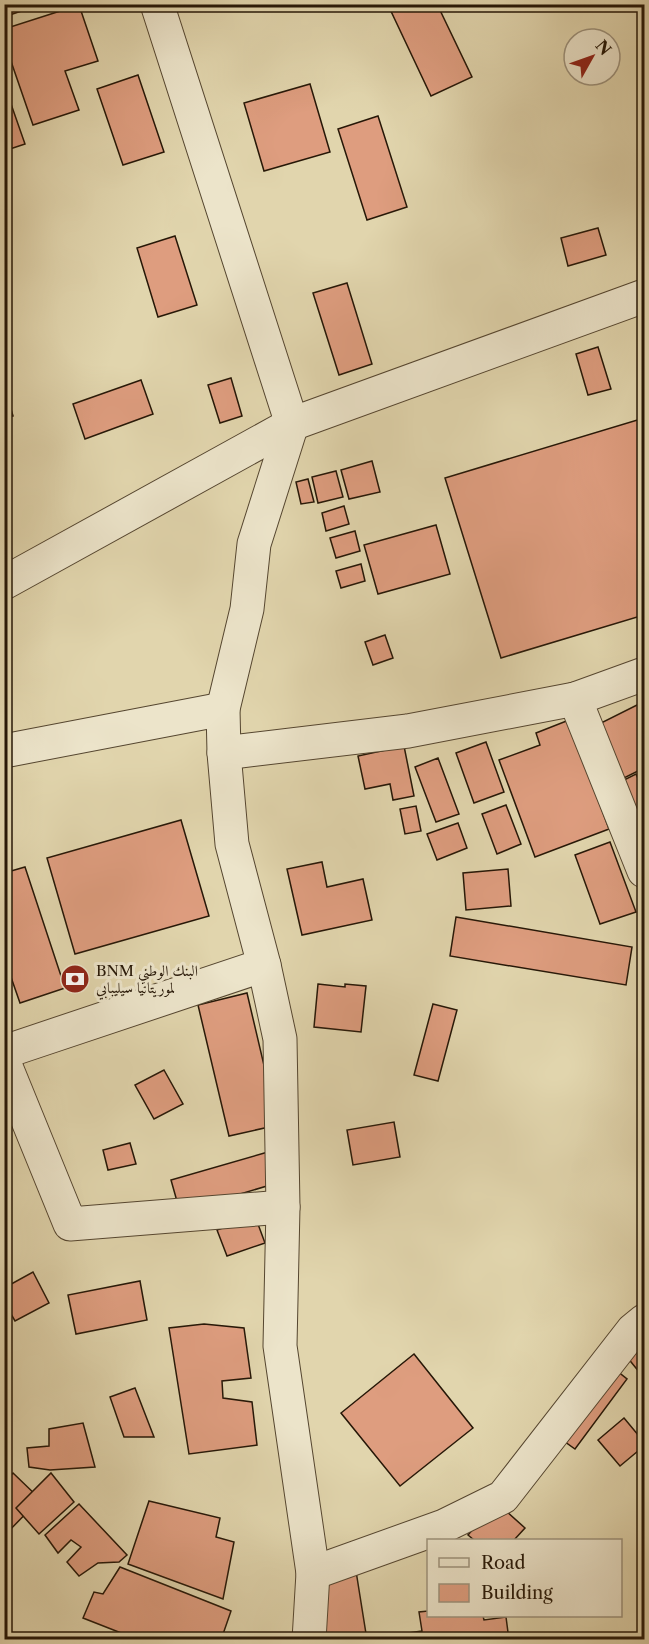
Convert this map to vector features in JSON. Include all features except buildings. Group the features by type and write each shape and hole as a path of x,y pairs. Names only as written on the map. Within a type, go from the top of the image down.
{"street":[{"path":"157,4 292,424 254,544 247,609 224,710 224,753 232,844 264,965 280,1039 283,1208 280,1346 313,1573 309,1640"},
{"path":"4,583 292,424 645,296"},
{"path":"224,753 408,731 575,699 645,674"},
{"path":"575,699 645,871"},
{"path":"4,751 224,710"},
{"path":"4,1052 264,965"},
{"path":"4,1062 70,1224 283,1208"},
{"path":"313,1573 444,1526 503,1497 633,1330 645,1321"}],"place":[{"name":"BNM البنك الوطني لموريتانيا سيليبابي","path":"75,979"}]}
